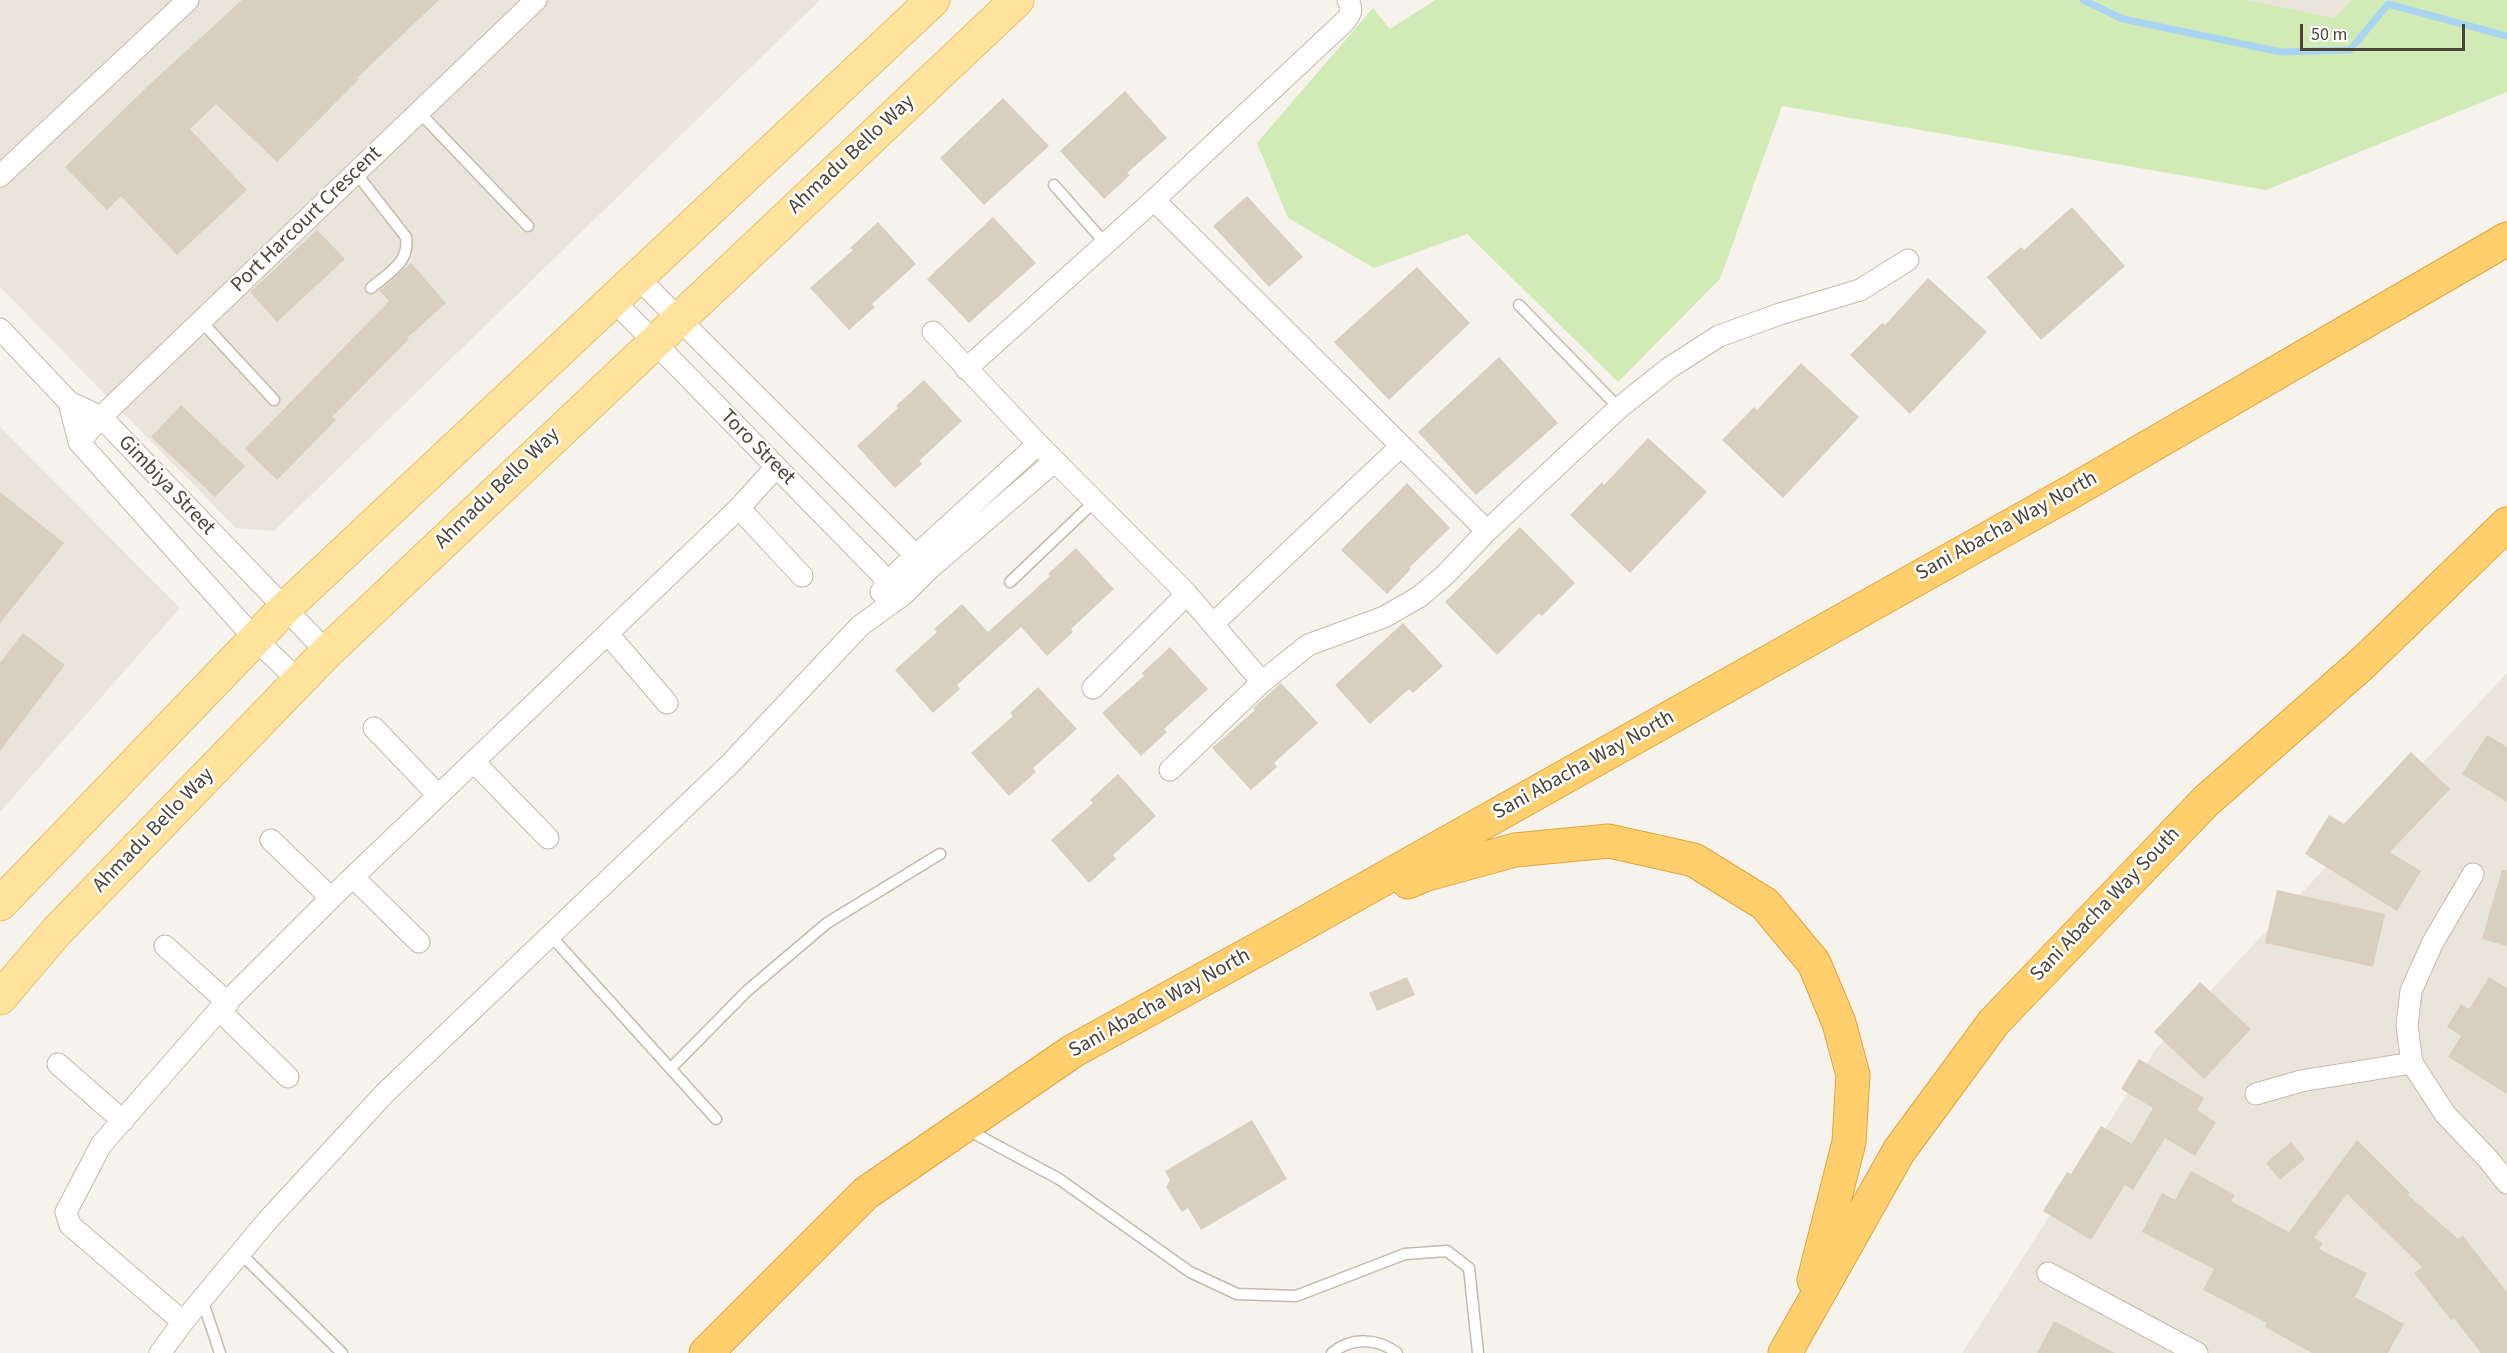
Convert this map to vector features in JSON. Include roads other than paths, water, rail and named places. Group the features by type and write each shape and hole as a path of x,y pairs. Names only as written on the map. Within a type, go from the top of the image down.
{"highway":[{"name":"Sani Abacha Way North","path":"706,1353 867,1193 1073,1051 2061,498 2507,239"},
{"name":"Sani Abacha Way South","path":"1785,1353 1899,1151 1994,1022 2206,801 2364,662 2507,524"},
{"path":"1273,941 1424,875 1515,850 1609,841 1694,860 1765,904 1814,963 1839,1023 1853,1075 1849,1142 1805,1317"}],"main road":[{"path":"0,904 284,609 933,0"},
{"name":"Ahmadu Bello Way","path":"0,998 57,931 327,652 652,342 1017,0"}],"street":[{"path":"0,176 188,0"},
{"name":"Port Harcourt Crescent","path":"79,442 100,417 536,0"},
{"path":"966,369 1154,200 1350,16 1351,7 1348,0"},
{"path":"1154,200 1487,531"},
{"path":"1170,770 1262,682 1308,645 1384,616 1419,597 1620,408 1669,368 1719,336 1780,314 1860,290 1908,260"},
{"name":"Toro Street","path":"638,278 922,563"},
{"name":"Toro Street","path":"613,300 896,587"},
{"path":"933,332 1038,444 1187,594 1262,682"},
{"name":"Gimbiya Street","path":"2,334 69,402 100,417 327,652"},
{"path":"69,402 79,442 255,639 299,681"},
{"path":"160,1353 240,1253 385,1093 730,764 896,587 1038,444"},
{"path":"1213,624 1401,446"},
{"path":"922,563 1055,461"},
{"path":"183,1322 70,1225 67,1219 66,1212 71,1200 101,1145 223,1007 331,898 739,508 776,467"},
{"path":"739,508 802,576"},
{"path":"1093,688 1187,594"},
{"path":"608,634 667,703"},
{"path":"374,728 438,795"},
{"path":"475,762 548,838"},
{"path":"271,840 331,898"},
{"path":"2473,874 2433,942 2411,991 2407,1026 2412,1063 2445,1114 2488,1159 2507,1183"},
{"path":"354,878 419,942"},
{"path":"165,946 288,1077"},
{"path":"2256,1094 2301,1081 2412,1063"},
{"path":"58,1064 123,1121"},
{"path":"2048,1274 2197,1353"}],"lane":[{"path":"419,112 528,226"},
{"path":"356,172 406,237 408,250 403,261 370,288"},
{"path":"1054,185 1105,243"},
{"path":"1519,305 1620,408"},
{"path":"201,321 274,400"},
{"path":"1011,582 1095,501"},
{"path":"670,1068 747,991 827,923 940,854"},
{"path":"550,934 716,1119"},
{"path":"962,1127 1059,1179 1190,1272 1237,1294 1296,1296 1405,1254 1447,1251 1469,1268 1478,1353"},
{"path":"240,1253 342,1353"},
{"path":"201,1299 220,1353"},
{"path":"1332,1353 1354,1341 1372,1341 1389,1347 1397,1353"}],"waterway":[{"path":"2083,0 2123,19 2281,52 2350,50 2388,4 2507,36"}]}
